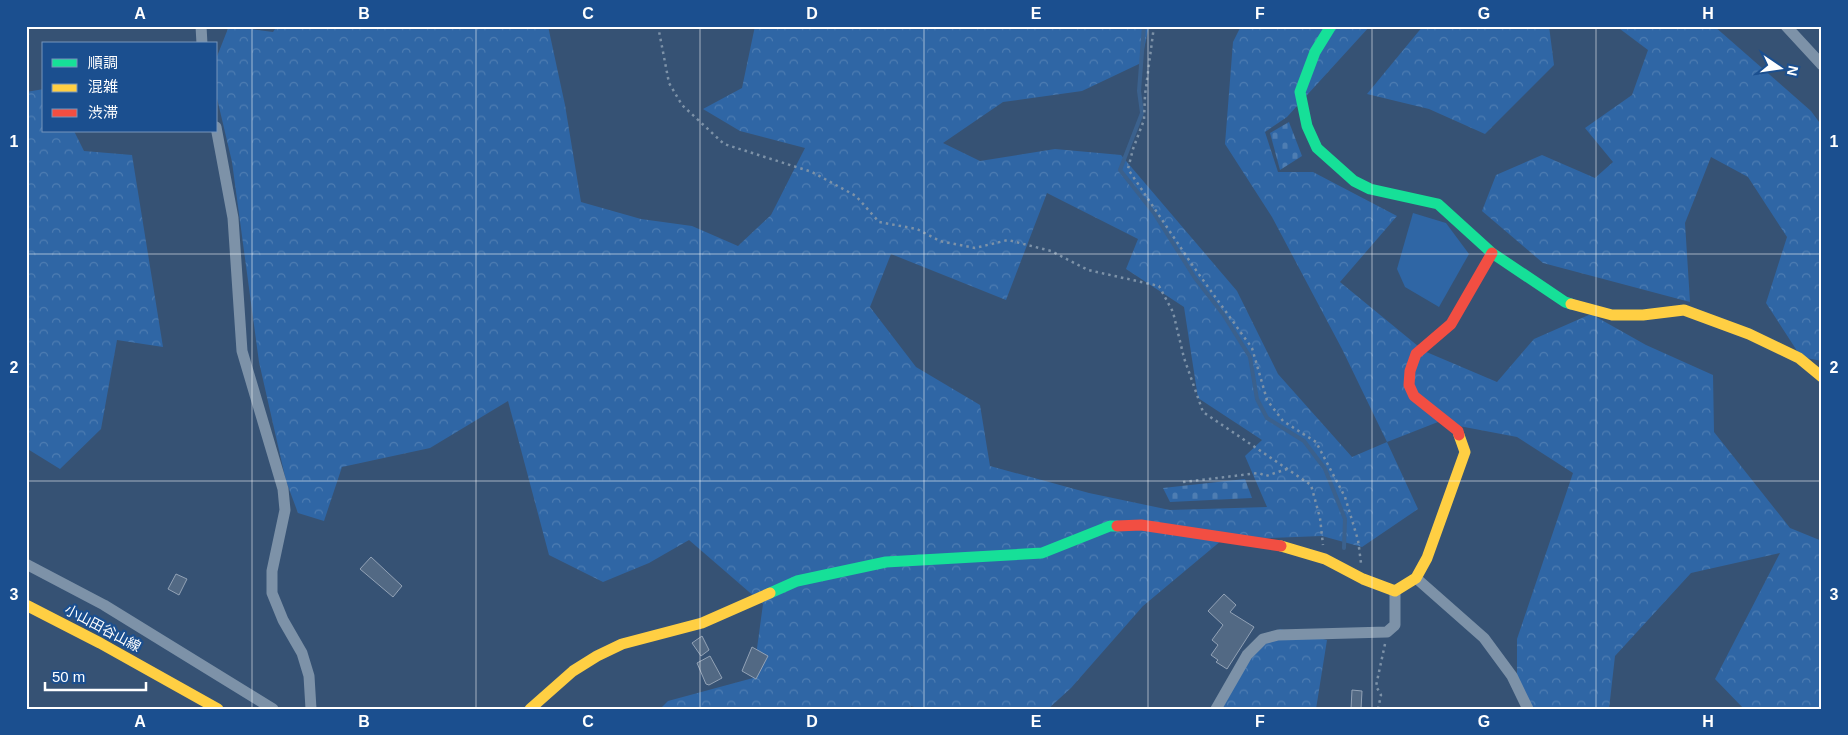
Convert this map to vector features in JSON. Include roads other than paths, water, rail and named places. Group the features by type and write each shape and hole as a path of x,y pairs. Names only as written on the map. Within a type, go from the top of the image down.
{"street":[{"path":"201,26 202,42"},
{"path":"1331,26 1315,52 1304,77 1300,92 1301,104 1307,126 1317,148 1338,169 1354,181 1370,189 1438,204 1492,254 1565,302 1612,315 1643,315 1684,310 1749,334 1799,358 1822,377"},
{"path":"1786,26 1822,65"},
{"path":"217,132 233,218 242,351 283,489 285,510 272,571 272,593 283,620 302,653 309,676 311,709"},
{"path":"1395,591 1416,578 1427,558 1465,452 1458,432 1414,396 1409,385 1410,371 1416,354 1451,324 1492,254"},
{"path":"530,709 573,671 596,656 622,644 652,638 702,623 797,581 846,569 886,562 1042,553 1110,526 1141,525 1275,544 1325,559 1363,579 1395,591"},
{"path":"26,564 104,605 273,709"},
{"path":"1416,578 1484,638 1512,676 1528,709"},
{"path":"1216,709 1247,655 1263,639 1278,634 1387,632 1394,625 1395,591"},
{"name":"小山田谷山線","path":"26,605 100,643 218,709"}],"waterway":[{"path":"1144,26 1139,91 1142,113 1120,170 1154,213 1195,278 1223,314 1250,357 1257,399 1267,418 1304,441 1325,469 1345,519 1344,548"}]}
